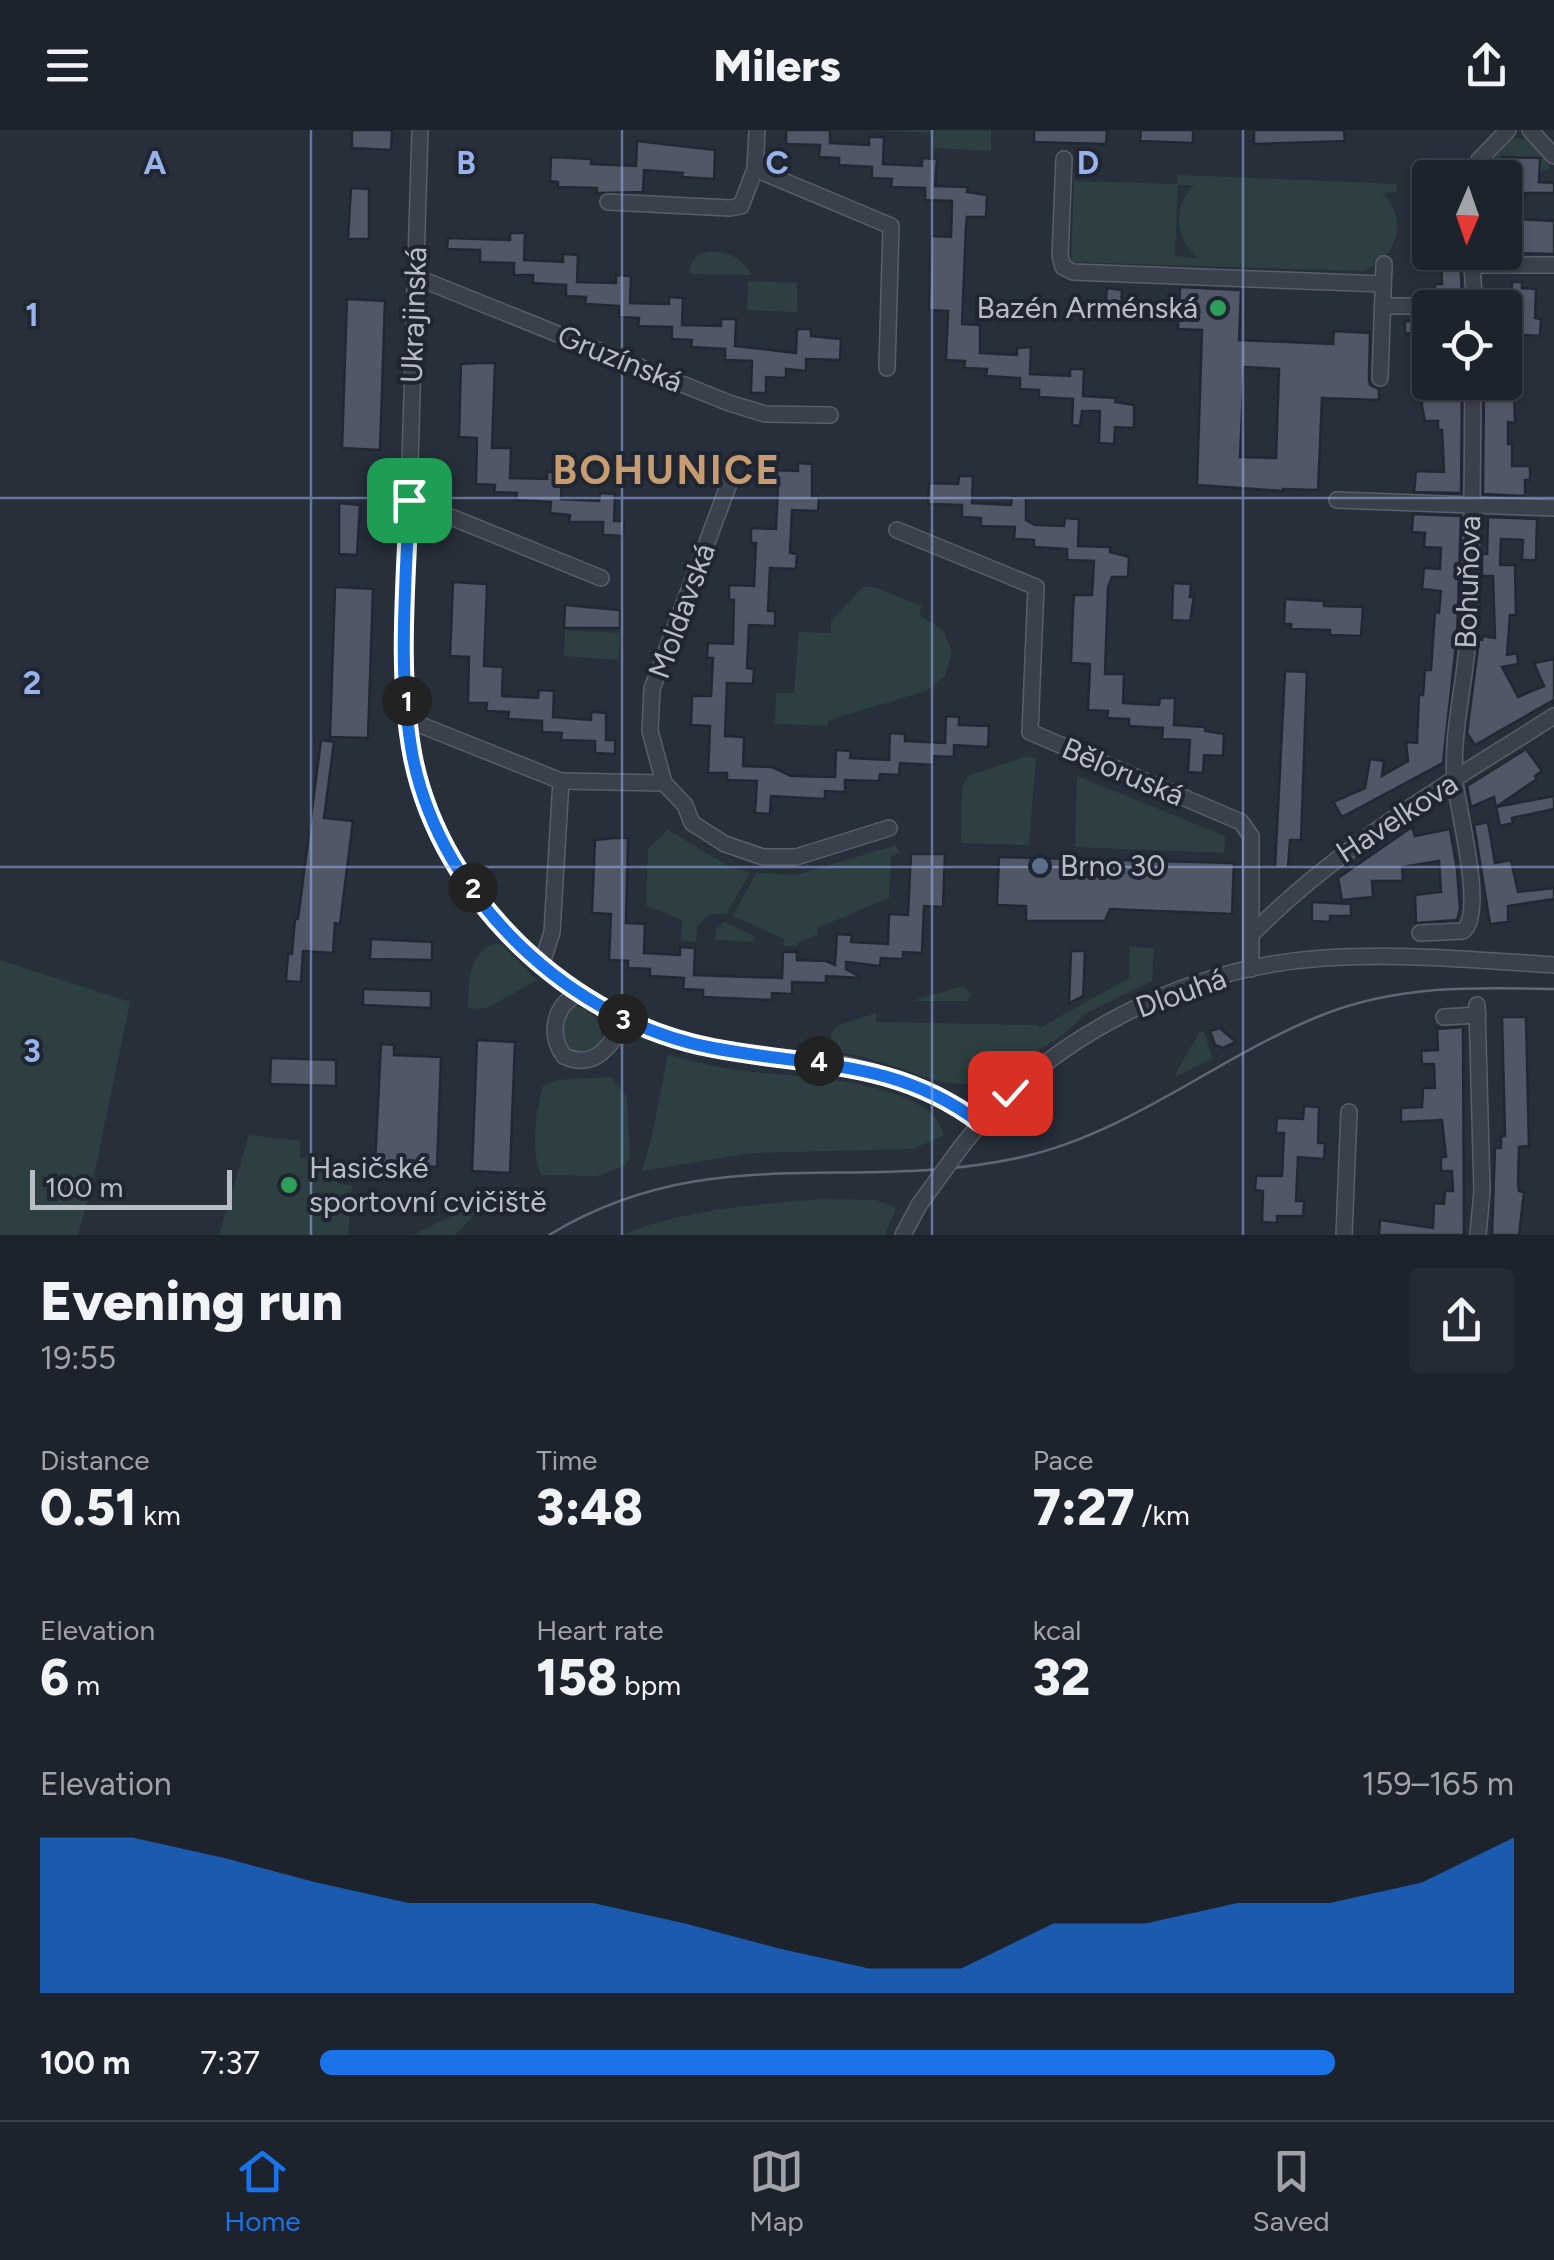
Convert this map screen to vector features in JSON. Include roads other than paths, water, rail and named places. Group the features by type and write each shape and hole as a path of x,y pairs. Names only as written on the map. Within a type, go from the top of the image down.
{"street":[{"name":"Ukrajinská","path":"420,130 404,663 414,760 431,815 461,872 498,922 541,966 626,1020 697,1046 850,1066 941,1097 980,1123"},
{"path":"608,202 741,206 755,170 757,130"},
{"path":"1479,160 1508,130"},
{"path":"1530,130 1554,156"},
{"path":"1064,159 1060,256 1063,267 1073,272 1383,284"},
{"path":"755,170 891,226 887,368"},
{"path":"1522,263 1554,265"},
{"path":"1380,378 1391,306 1383,284 1384,264"},
{"name":"Gruzínská","path":"416,277 729,403 765,414 830,415"},
{"path":"1391,306 1412,306"},
{"name":"Bohuňova","path":"1420,934 1463,931 1470,926 1471,868 1455,780 1468,638 1473,400"},
{"name":"Moldavská","path":"730,480 652,690 650,731 664,784 684,806 692,823 725,844 763,856 796,857 889,828"},
{"path":"409,500 601,578"},
{"path":"1337,500 1554,508"},
{"name":"Běloruská","path":"898,530 1036,587 1030,732 1240,822 1251,836 1251,968"},
{"name":"Havelkova","path":"1251,935 1330,862 1376,828 1554,716"},
{"path":"408,720 560,782 664,784"},
{"path":"541,966 552,932 560,782"},
{"name":"Dlouhá","path":"903,1235 919,1205 980,1123 1010,1093 1058,1054 1117,1018 1190,985 1251,968 1324,958 1554,965"},
{"path":"580,993 557,1012 556,1037 564,1056 575,1061 602,1054 626,1020"},
{"path":"1444,1016 1478,1010 1482,1191 1478,1235"},
{"path":"1344,1235 1349,1112"}],"tram line":[{"path":"549,1235 609,1205 667,1187 725,1177 960,1167 1022,1157 1101,1130 1284,1032 1351,1005 1436,990 1554,989"}],"place":[{"name":"Bazén Arménská","path":"1218,308"},
{"name":"Brno 30","path":"1040,866"},
{"name":"Hasičské sportovní cvičiště","path":"289,1185"}],"district":[{"name":"BOHUNICE","path":"667,470"}]}
